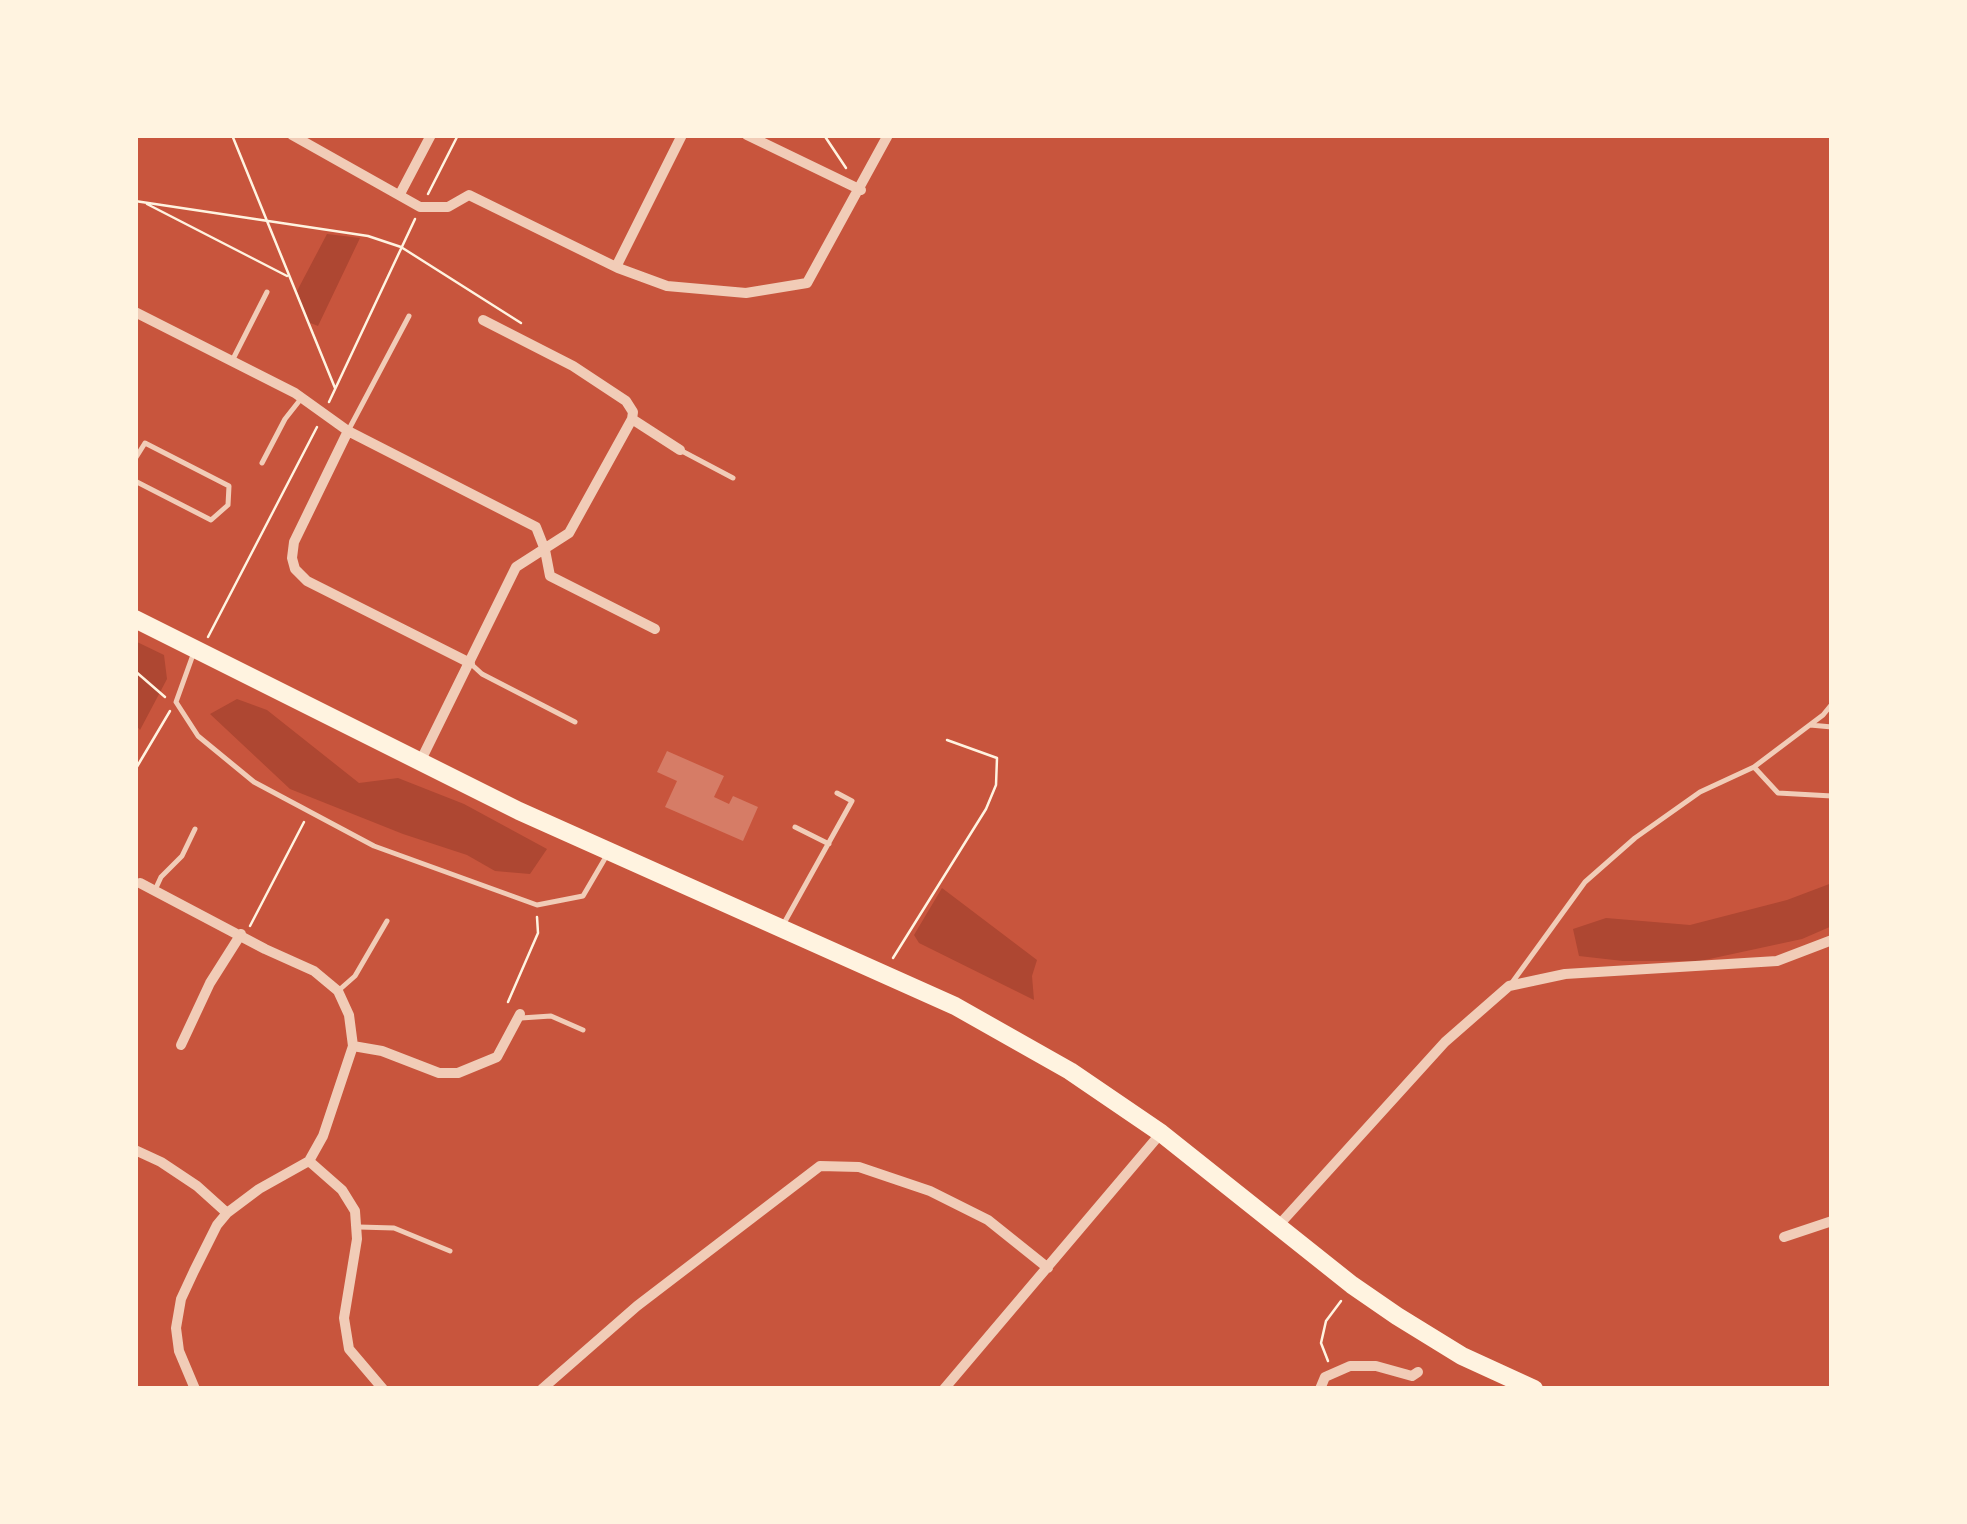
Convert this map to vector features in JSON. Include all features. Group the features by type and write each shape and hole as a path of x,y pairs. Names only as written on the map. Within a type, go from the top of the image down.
{"highway":[{"path":"135,619 420,763 956,1006 1070,1071 1161,1132 1352,1284 1462,1356 1534,1389"}],"street":[{"path":"292,135 420,207 448,207 469,195 616,267 668,286 746,293 807,283 888,135"},
{"path":"400,194 431,135"},
{"path":"616,267 682,135"},
{"path":"747,135 861,190"},
{"path":"135,312 302,398 348,430 536,528 550,576 655,629"},
{"path":"420,763 516,567 569,534 633,412 626,400 572,366 483,320"},
{"path":"632,419 680,450"},
{"path":"348,430 294,542 295,569 307,580 470,663"},
{"path":"140,882 314,971 338,990 349,1015 353,1046 323,1136 309,1161 227,1212 182,1299 176,1328 180,1351 195,1389"},
{"path":"180,1045 210,983 242,935"},
{"path":"1278,1226 1445,1042 1509,986 1564,974 1777,961 1832,940"},
{"path":"353,1046 382,1051 439,1073 458,1073 497,1057 519,1016"},
{"path":"944,1389 1161,1132"},
{"path":"135,1150 197,1186 227,1212"},
{"path":"309,1161 342,1190 355,1211 358,1227 344,1318 349,1349 383,1389"},
{"path":"542,1389 637,1306 820,1166 860,1167 930,1191 988,1220 1048,1268"},
{"path":"1784,1238 1832,1220"},
{"path":"1320,1389 1325,1377 1350,1366 1376,1366 1412,1376 1418,1372"}],"lane":[{"path":"232,361 267,292"},
{"path":"348,430 409,316"},
{"path":"262,462 285,419 302,398"},
{"path":"135,459 146,443 229,486 228,505 211,520 135,481"},
{"path":"680,450 734,478"},
{"path":"198,651 176,702 198,736 254,782 374,846 537,905 583,896 609,851"},
{"path":"470,663 482,674 575,722"},
{"path":"1509,986 1575,896 1635,838 1700,792 1754,766 1810,726 1832,704"},
{"path":"1810,726 1832,728"},
{"path":"1754,766 1778,793 1832,796"},
{"path":"782,928 852,801 837,793"},
{"path":"155,890 182,856 195,828"},
{"path":"794,828 828,844"},
{"path":"338,990 355,976 387,921"},
{"path":"519,1016 551,1016 582,1030"},
{"path":"358,1227 394,1228 450,1251"}],"path":[{"path":"232,135 335,389"},
{"path":"198,651 324,413 458,135"},
{"path":"824,135 861,190"},
{"path":"135,201 368,236 401,247 530,328"},
{"path":"143,202 288,277"},
{"path":"135,671 159,694 176,702 135,770"},
{"path":"884,972 996,786 997,758 947,740"},
{"path":"242,935 309,812"},
{"path":"519,1016 508,1002 538,933 537,905"},
{"path":"1329,1363 1321,1344 1326,1321 1352,1284"}],"shaded area":[{"path":"327,234 360,238 318,326 308,322 297,291"},
{"path":"135,641 164,655 167,679 140,730 135,724"},
{"path":"237,699 267,710 359,783 398,778 464,804 547,849 530,874 495,871 467,855 290,789 210,714"},
{"path":"1832,883 1832,926 1802,939 1700,961 1623,961 1579,956 1573,929 1606,918 1690,925 1787,900"},
{"path":"942,888 1037,960 1032,976 1034,1000 919,943 914,935"}],"building":[{"path":"667,751 724,776 714,797 729,804 733,796 758,807 743,841 665,807 677,781 657,772"}]}
